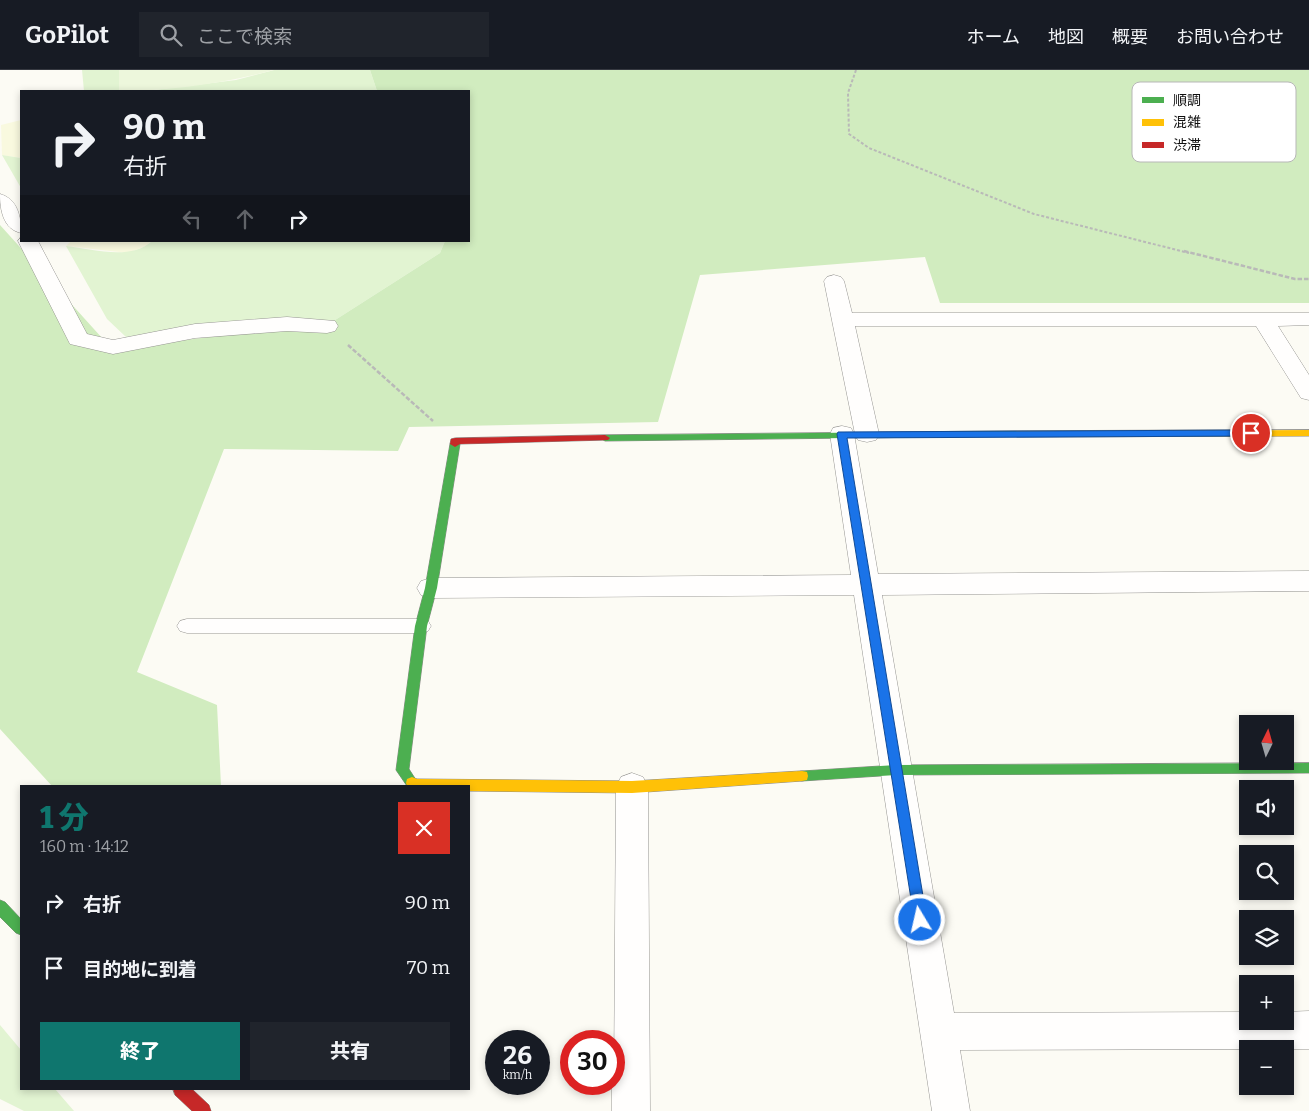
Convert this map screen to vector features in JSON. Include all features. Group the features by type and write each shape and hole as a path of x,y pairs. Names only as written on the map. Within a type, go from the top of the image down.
{"street":[{"path":"0,200 20,226"},
{"path":"29,242 78,339 113,347 195,331 287,324 327,326"},
{"path":"834,281 842,320 854,434 866,584 951,1111"},
{"path":"1263,319 1309,393"},
{"path":"842,320 1309,319"},
{"path":"413,785 402,770 421,626 431,588 455,441 854,434 1309,433"},
{"path":"431,588 1309,581"},
{"path":"470,786 632,787 896,770 1309,768"},
{"path":"631,1111 632,787"},
{"path":"0,907 20,927"},
{"path":"938,1032 1309,1030"},
{"path":"182,1090 203,1111"}],"lane":[{"path":"187,626 421,626"}],"path":[{"path":"856,70 846,106 849,134 869,148 1034,214 1295,279 1309,278"},
{"path":"327,326 434,422"}],"green space":[{"path":"82,70 119,70 119,90 84,90"},
{"path":"119,70 274,70 236,79 197,85 158,90 119,90"},
{"path":"274,70 370,70 377,90 153,90 236,80"},
{"path":"370,70 1309,70 1309,303 940,303 925,257 700,275 658,422 409,427 398,451 224,449 137,672 217,705 221,785 51,785 0,729 0,225 112,349 332,322 440,253 445,242 470,242 470,90 377,90"},
{"path":"20,120 20,158 2,155 1,125"},
{"path":"2,155 20,158 20,186"},
{"path":"70,242 151,242 146,246 128,253 66,246"},
{"path":"150,242 445,242 440,253 332,322 283,320 126,337 107,319 66,246 111,252 133,251"},
{"path":"0,1025 20,1049 20,1090 56,1090 74,1111 24,1111 0,1099"}],"traffic: fast":[{"path":"605,438 1017,434"},
{"path":"412,783 402,770 421,626 431,588 455,444"},
{"path":"802,776 896,770 1309,768"},
{"path":"0,907 20,927"}],"traffic: slow":[{"path":"1017,434 1309,433"},
{"path":"470,786 632,787 802,776"}],"traffic: jam":[{"path":"455,444 455,441 605,438"},
{"path":"182,1090 203,1111"}],"route":[{"path":"920,920 842,434 1251,433"}]}
